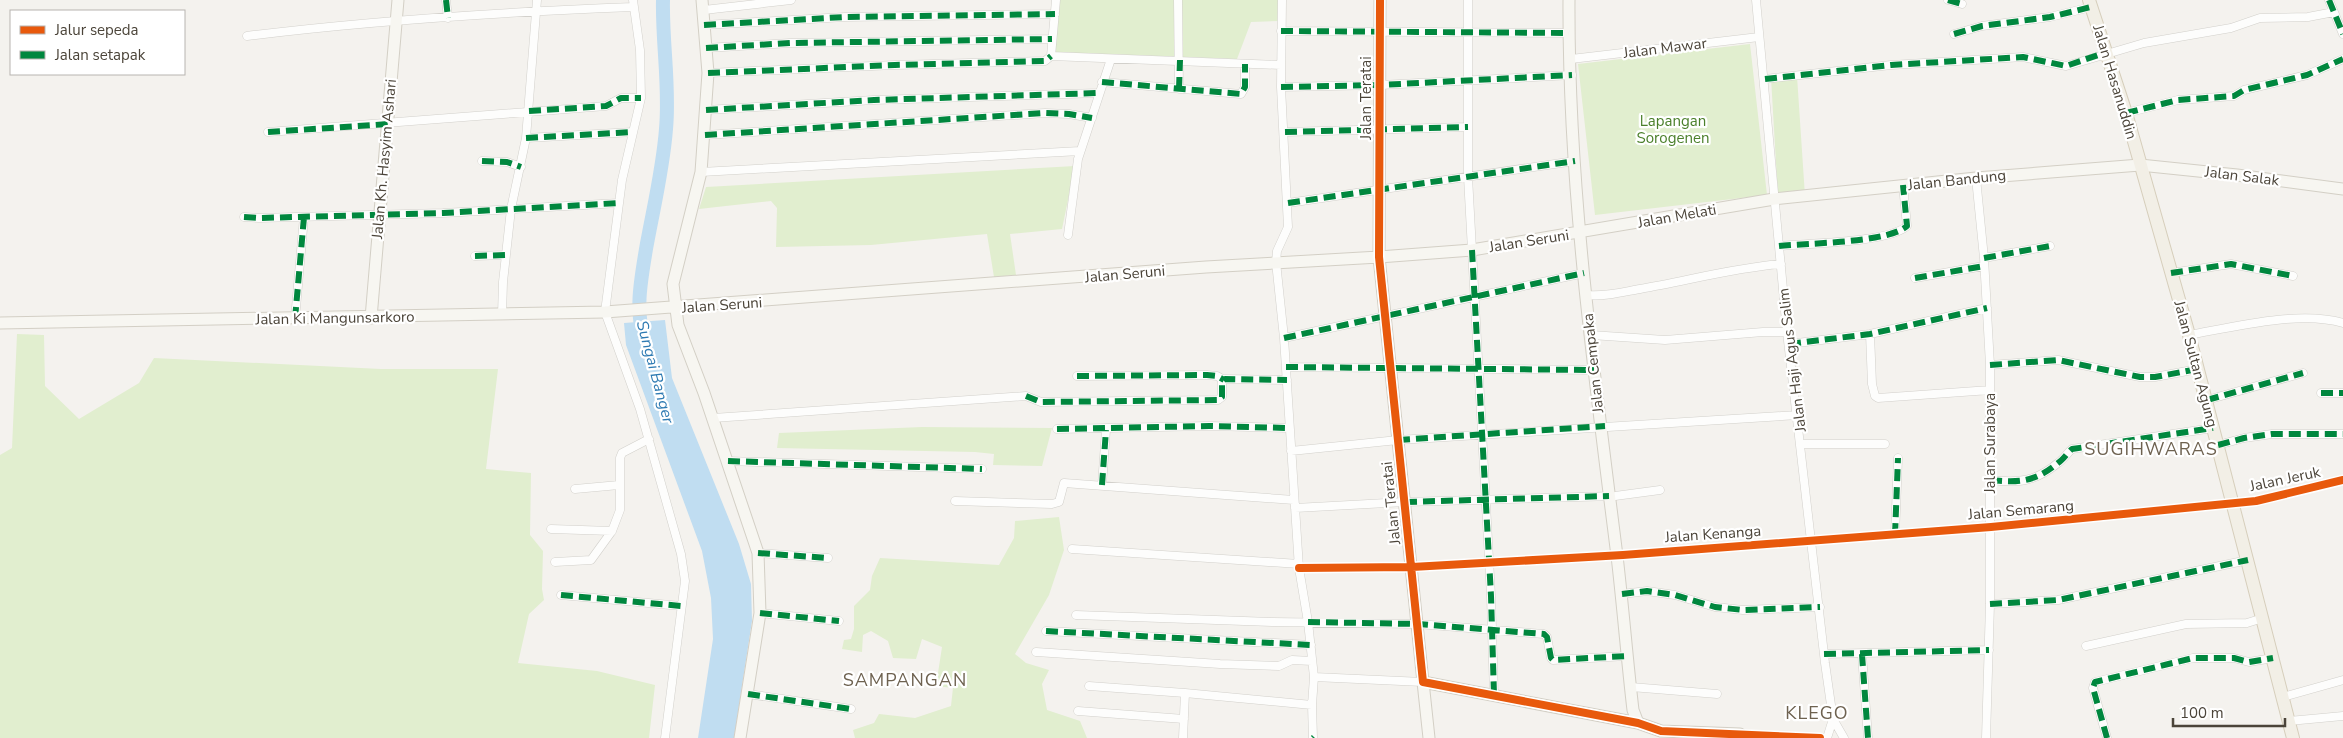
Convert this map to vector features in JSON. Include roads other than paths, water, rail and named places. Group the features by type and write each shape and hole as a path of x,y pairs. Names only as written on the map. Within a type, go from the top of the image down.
{"main road":[{"name":"Jalan Hasanuddin","path":"2090,4 2126,113 2140,165"},
{"name":"Jalan Sultan Agung","path":"2140,165 2207,400 2293,738"}],"street":[{"name":"Jalan Kh. Hasyim Ashari","path":"371,318 378,215 388,124 398,0"},
{"path":"446,0 448,18"},
{"path":"502,315 505,255 511,209 526,138 529,111 537,0"},
{"path":"740,738 760,613 758,553 713,418 678,325 673,308 674,276 701,172 708,73 703,5 791,0"},
{"path":"708,73 895,65 1045,62 1051,56 1056,0"},
{"path":"1178,0 1179,88"},
{"path":"1282,0 1281,87 1285,132 1288,229 1277,251 1276,262 1284,338 1299,566 1314,677 1312,704 1314,738"},
{"name":"Jalan Teratai","path":"1380,0 1379,257 1389,368 1405,502 1429,738"},
{"path":"1468,0 1468,177 1486,500 1494,695"},
{"name":"Jalan Cempaka","path":"1569,0 1575,161 1580,233 1584,273 1594,295 1590,335 1615,496 1627,593 1627,656 1637,687 1633,710 1638,723"},
{"name":"Jalan Haji Agus Salim","path":"1756,0 1765,79 1787,332 1802,444 1824,654 1833,719 1844,738"},
{"path":"1948,0 1962,4"},
{"path":"2329,0 2343,34"},
{"path":"247,36 312,28 633,3 640,50 641,98 619,203 608,312 649,439 681,554 684,581 665,738"},
{"path":"1954,34 1982,26 2050,17 2090,4"},
{"path":"1765,79 1891,65 2023,58 2066,66 2107,52 2144,43 2231,28 2260,18 2308,17 2334,12"},
{"path":"704,25 845,17 1055,14"},
{"path":"1281,31 1569,33"},
{"name":"Jalan Mawar","path":"1571,59 1760,37"},
{"path":"706,48 799,43 1052,39"},
{"path":"1051,56 1281,65"},
{"path":"1068,235 1080,151 1111,59"},
{"path":"2126,113 2178,100 2234,96 2244,90 2307,75 2343,59"},
{"path":"1102,82 1243,94 1245,64"},
{"path":"1281,87 1380,85 1572,75"},
{"path":"706,110 828,102 1099,93"},
{"path":"268,132 606,106 621,98 641,98"},
{"path":"704,135 1045,113 1069,114 1092,118"},
{"path":"1285,132 1468,127"},
{"path":"526,138 633,132"},
{"path":"701,172 1080,151"},
{"path":"482,161 507,162 519,166"},
{"path":"1288,203 1575,161"},
{"name":"Jalan Bandung","path":"1774,199 1976,178 2140,165"},
{"name":"Jalan Salak","path":"2140,165 2343,189"},
{"name":"Jalan Surabaya","path":"1976,178 1984,262 1990,365 1991,527 1986,738"},
{"path":"1779,246 1878,238 1904,229 1907,226 1908,219 1903,185"},
{"name":"Jalan Melati","path":"1580,233 1774,199"},
{"path":"244,217 378,215 619,203"},
{"path":"295,319 304,217"},
{"name":"Jalan Seruni","path":"673,308 1276,262 1472,250 1580,233"},
{"path":"1915,278 2050,246"},
{"path":"476,256 505,255"},
{"path":"1594,295 1671,284 1715,273 1781,264"},
{"path":"2171,273 2231,264 2293,276"},
{"path":"1284,338 1475,295 1584,273"},
{"name":"Jalan Ki Mangunsarkoro","path":"0,323 371,318 608,312 673,308"},
{"path":"1789,344 1870,334 1987,308"},
{"path":"2189,335 2254,323 2310,318 2343,323"},
{"path":"1590,335 1665,340 1763,332 1787,332"},
{"path":"1870,334 1872,384 1875,396 1878,398 1990,390"},
{"path":"1990,365 2058,360 2140,377 2155,377 2198,369"},
{"path":"1286,367 1594,370"},
{"path":"2207,400 2303,373"},
{"path":"1077,376 1207,375 1217,376 1224,380 1287,380"},
{"path":"713,418 1026,396 1041,402 1218,400 1222,397 1224,380"},
{"path":"2321,393 2343,393"},
{"path":"1291,450 1398,440 1798,414"},
{"path":"1056,429 1106,430 1209,426 1289,428"},
{"path":"1990,480 2022,482 2037,477 2057,465 2072,449 2213,428"},
{"path":"1102,485 1106,430"},
{"path":"2218,445 2244,438 2272,434 2343,434"},
{"path":"555,562 591,560 612,531 619,516 622,453 649,439"},
{"path":"1802,444 1885,444"},
{"path":"1895,535 1898,458"},
{"path":"728,461 982,469"},
{"name":"Jalan Jeruk","path":"2232,503 2256,501 2343,480"},
{"path":"955,501 1052,504 1058,502 1064,483 1294,504 1615,496 1660,490"},
{"path":"575,489 620,485"},
{"name":"Jalan Semarang","path":"1811,540 1991,527 2232,503"},
{"path":"551,529 612,531"},
{"name":"Jalan Kenanga","path":"1072,548 1299,566 1412,567 1622,555 1811,540"},
{"path":"758,553 828,558"},
{"path":"1990,604 2058,600 2248,560"},
{"path":"1627,593 1647,591 1675,595 1715,608 1743,610 1820,607"},
{"path":"561,595 681,606"},
{"path":"760,613 839,621"},
{"path":"1076,615 1418,624 1546,635 1550,658 1553,660 1627,656"},
{"path":"2086,646 2186,624 2247,623 2263,618"},
{"path":"1046,631 1311,645"},
{"path":"1824,654 1989,650"},
{"path":"1036,652 1279,666 1292,660 1312,661"},
{"path":"1862,654 1868,738"},
{"path":"2108,738 2094,693 2094,682 2193,658 2234,658 2249,662 2273,658"},
{"path":"1314,677 1423,682 1638,723 1661,734 1820,738"},
{"path":"2283,697 2343,680"},
{"path":"1089,686 1312,704"},
{"path":"1637,687 1717,694"},
{"path":"1183,738 1185,693"},
{"path":"748,694 851,709"},
{"path":"1078,710 1184,719"},
{"path":"2289,721 2343,716"},
{"name":"Jalan Haji Agus Salim","path":"1826,738 1833,719"}],"water":[{"path":"665,320 672,378 739,544 751,584 752,621 734,738 698,738 713,639 711,598 702,551 626,345 624,323"}],"waterway":[{"name":"Sungai Banger","path":"644,340 639,306 641,283 663,159 667,113 663,0"}],"district":[{"name":"SUGIHWARAS","path":"2151,449"},
{"name":"SAMPANGAN","path":"905,680"},
{"name":"KLEGO","path":"1817,713"}],"park label":[{"name":"Lapangan Sorogenen","path":"1673,130"}]}
